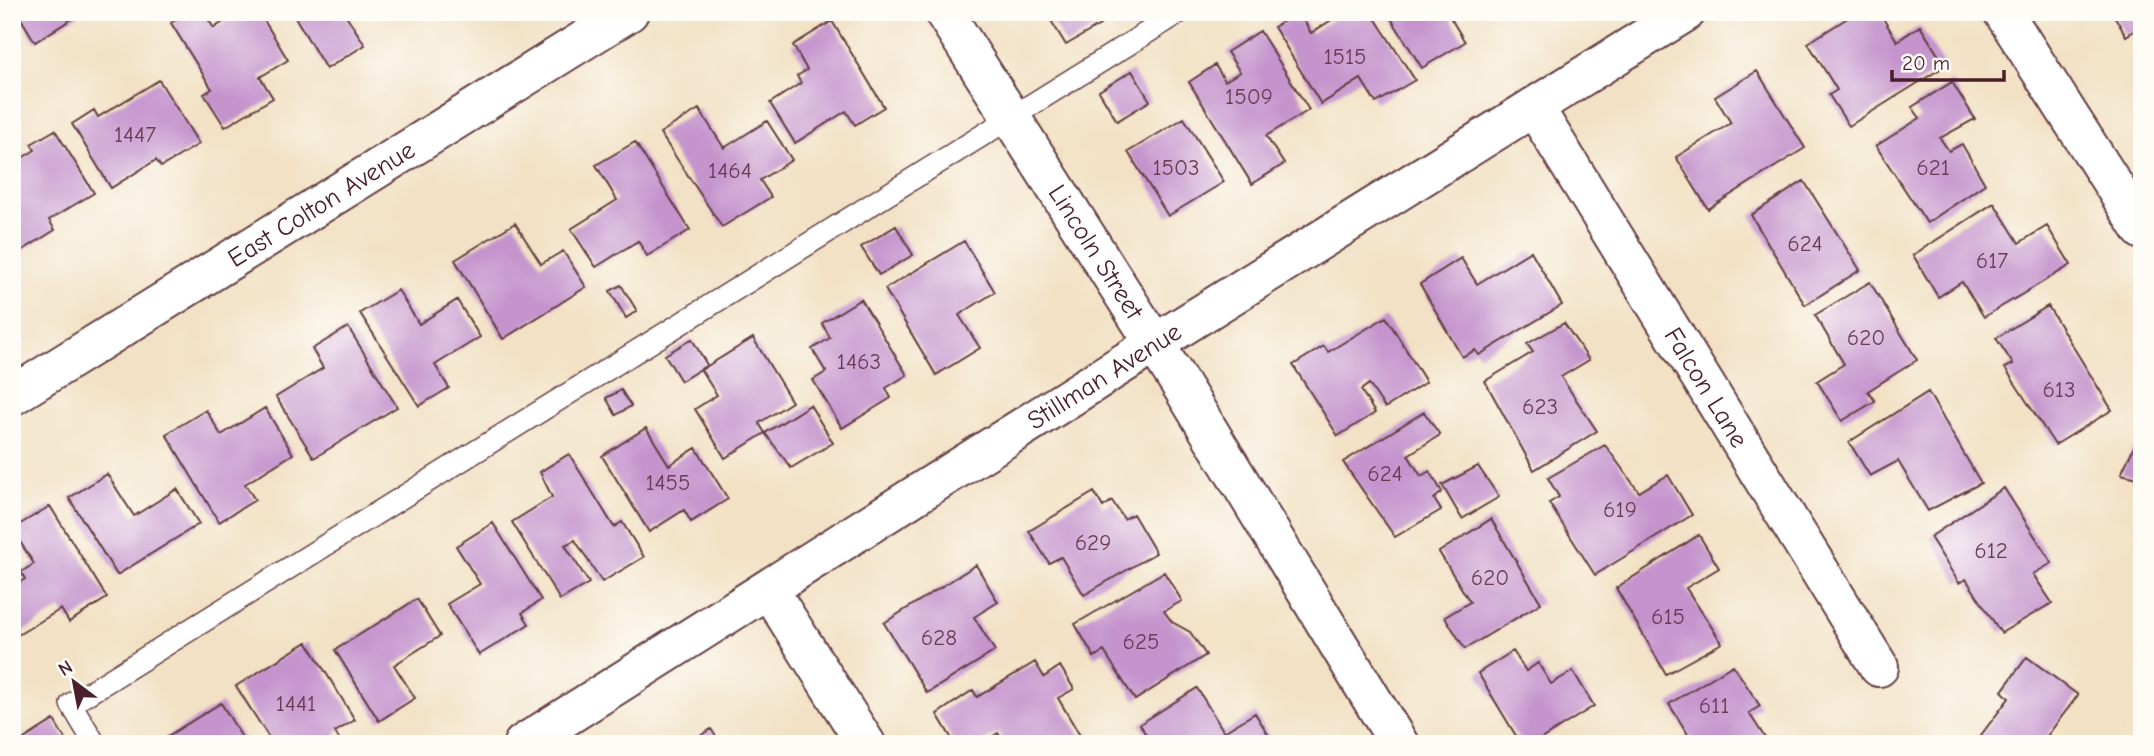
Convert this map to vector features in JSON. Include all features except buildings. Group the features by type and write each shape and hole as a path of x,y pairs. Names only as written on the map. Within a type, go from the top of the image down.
{"street":[{"name":"East Colton Avenue","path":"12,396 629,12"},
{"name":"Lincoln Street","path":"944,12 1154,344 1399,744"},
{"name":"Stillman Avenue","path":"523,744 1154,344 1686,12"},
{"path":"2003,12 2142,230"},
{"name":"Falcon Lane","path":"1534,107 1879,667"},
{"path":"769,590 866,744"}],"lane":[{"path":"95,744 71,704 1180,12"}]}
